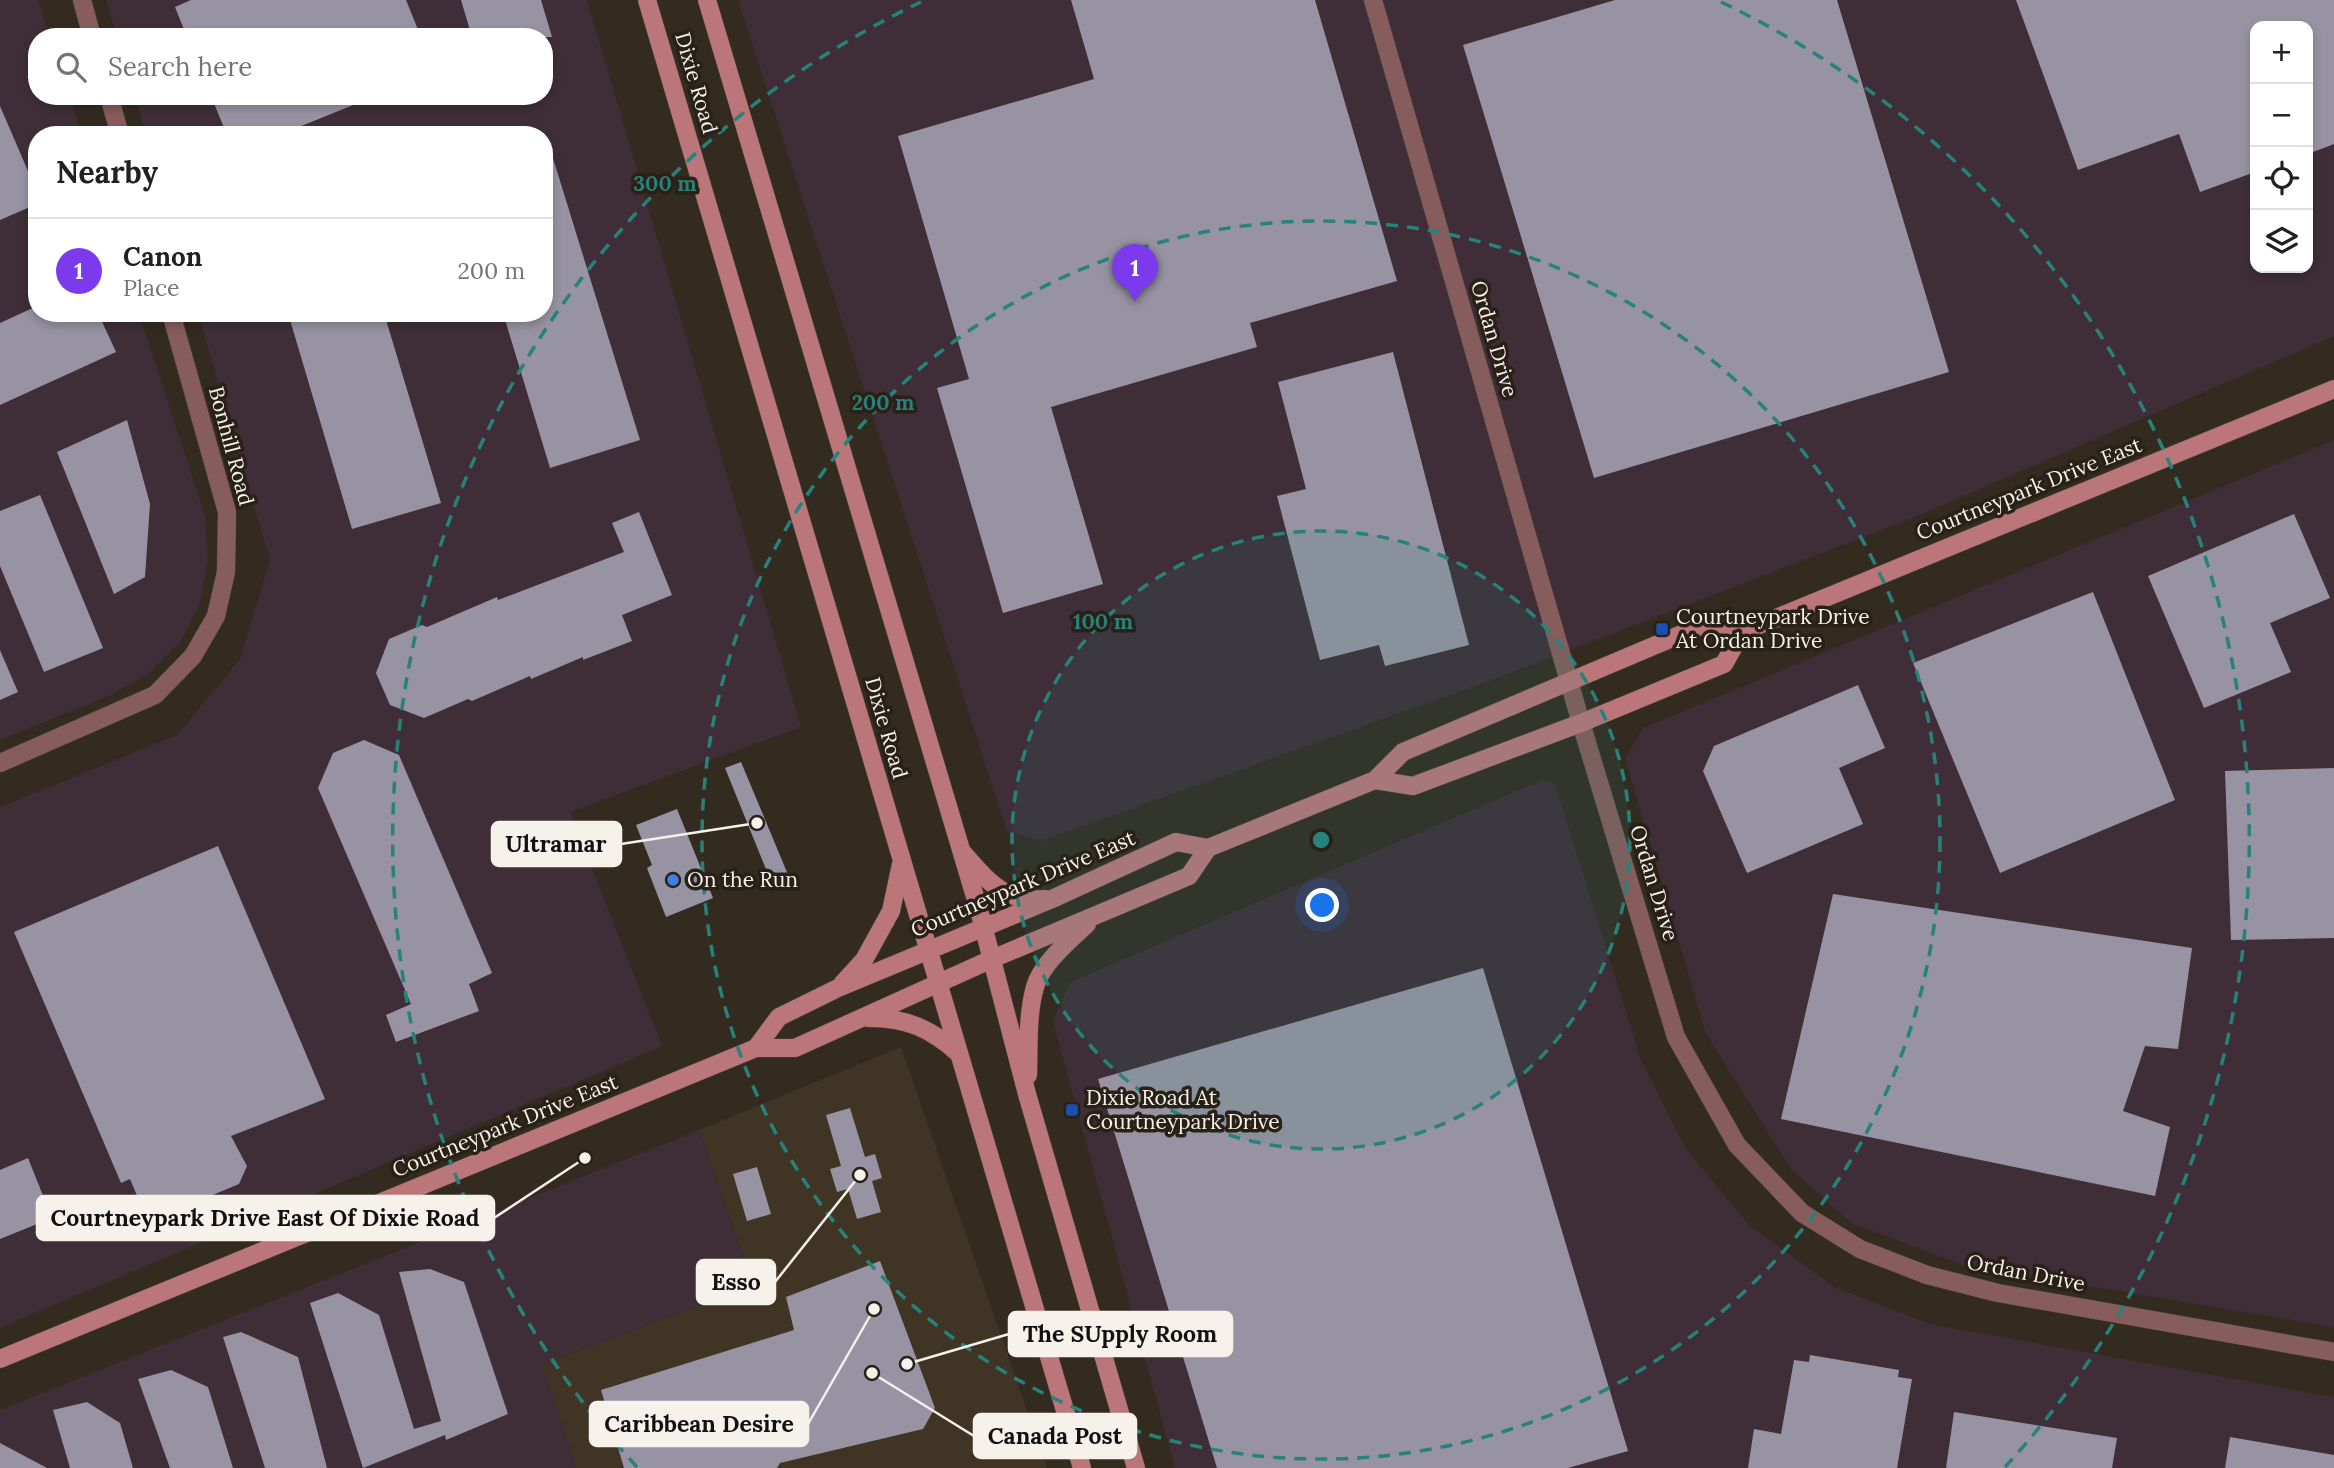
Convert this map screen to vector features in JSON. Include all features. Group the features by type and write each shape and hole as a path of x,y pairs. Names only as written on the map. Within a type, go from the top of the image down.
{"main road":[{"name":"Dixie Road","path":"648,0 1082,1468"},
{"name":"Dixie Road","path":"707,0 984,928 1027,1094 1136,1468"},
{"name":"Courtneypark Drive East","path":"1742,632 2334,388"},
{"path":"1209,848 1376,780 1403,752 1703,625 1742,632 1724,664 1581,723 1413,786 1376,780"},
{"name":"Courtneypark Drive East","path":"0,1359 756,1048 794,1048 1189,876 1209,848 1176,842 1052,899 838,988 779,1017 756,1048"},
{"path":"959,848 988,883 1007,895 1029,900 1052,899"},
{"path":"838,988 864,960 891,911 901,860"},
{"path":"1027,1094 1035,985 1057,952 1095,916"},
{"path":"861,1018 905,1020 943,1039 958,1054"}],"street":[{"path":"82,0 90,28"},
{"name":"Ordan Drive","path":"1373,0 1581,723 1676,1037 1737,1145 1802,1213 1860,1249 1927,1275 1998,1293 2334,1352"},
{"path":"112,105 117,126"},
{"name":"Bonhill Road","path":"0,763 155,695 193,656 216,616 226,572 227,512 174,322"}],"shaded area":[{"path":"0,0 38,0 47,28 28,28 28,105 72,105 79,126 28,126 28,322 142,322 205,516 208,560 200,603 180,642 149,673 111,695 0,740"},
{"path":"106,0 587,0 801,727 570,812 662,1046 0,1328 0,807 177,735 240,659 270,560 201,322 553,322 553,126 143,126 138,105 553,105 553,28 114,28"},
{"path":"738,0 2334,0 2334,336 1908,520 1500,677 1041,841 1007,831"},
{"path":"2334,440 2334,1327 1963,1265 1851,1223 1791,1169 1706,1034 1625,758 1643,728"},
{"path":"1543,780 1555,784 1641,1060 1686,1149 1750,1226 1834,1287 1930,1324 2334,1397 2334,1468 1175,1468 1053,1022 1070,982"},
{"path":"901,1047 1047,1468 576,1468 542,1364 754,1286 699,1130"},
{"path":"699,1130 754,1286 542,1364 576,1468 0,1468 0,1410"}],"building":[{"path":"191,0 406,0 417,28 183,28 175,7"},
{"path":"461,0 541,0 549,28 469,28"},
{"path":"1071,0 1315,0 1397,281 1250,323 1257,347 1051,407 1103,584 1003,613 937,388 969,379 898,136 1094,79"},
{"path":"1615,0 1837,0 1949,372 1594,478 1463,45"},
{"path":"2016,0 2334,0 2334,144 2313,152 2313,21 2250,21 2250,174 2200,192 2179,134 2078,170"},
{"path":"215,105 353,105 301,126 223,126"},
{"path":"0,106 28,171 28,208 0,220"},
{"path":"553,158 640,440 550,468 506,322 553,322"},
{"path":"28,310 28,322 102,322 116,352 0,405 0,323"},
{"path":"291,322 387,322 441,503 352,529"},
{"path":"1393,352 1469,645 1385,666 1379,645 1320,660 1277,496 1306,489 1278,382"},
{"path":"127,420 150,504 145,577 114,594 57,452"},
{"path":"40,495 103,648 44,672 0,566 0,511"},
{"path":"639,512 672,595 622,615 632,641 583,660 583,657 531,679 530,676 424,718 390,705 376,673 389,639 624,552 612,523"},
{"path":"2294,514 2330,598 2270,623 2291,672 2204,708 2148,576"},
{"path":"2093,592 2175,800 2000,873 1913,663"},
{"path":"0,650 18,692 0,700"},
{"path":"1858,685 1885,748 1839,768 1863,824 1747,873 1703,771 1714,746"},
{"path":"364,740 399,755 492,973 469,984 479,1011 396,1042 386,1015 411,1004 318,788 333,753"},
{"path":"741,762 789,877 772,884 725,768"},
{"path":"2334,768 2334,938 2231,940 2225,771"},
{"path":"677,809 713,898 666,917 647,868 652,865 636,825"},
{"path":"218,846 325,1099 231,1136 247,1166 239,1184 148,1222 130,1179 121,1183 14,932"},
{"path":"1833,894 2192,948 2178,1049 2145,1046 2123,1111 2170,1127 2155,1196 1781,1119"},
{"path":"1483,968 1628,1451 1568,1468 1217,1468 1098,1079"},
{"path":"850,1108 865,1157 875,1154 882,1178 872,1181 881,1212 857,1219 848,1189 837,1192 830,1169 841,1166 826,1115"},
{"path":"28,1158 52,1218 0,1239 0,1170"},
{"path":"757,1167 771,1214 747,1221 733,1174"},
{"path":"880,1261 935,1408 923,1429 780,1463 777,1468 624,1468 601,1390 794,1330 786,1297"},
{"path":"430,1269 464,1282 508,1414 446,1440 445,1435 363,1468 310,1303 338,1293 379,1315 414,1429 441,1421 399,1272"},
{"path":"241,1332 298,1357 327,1468 265,1468 223,1337"},
{"path":"1810,1355 1899,1370 1898,1377 1912,1379 1897,1468 1748,1468 1754,1429 1781,1434 1794,1360 1809,1362"},
{"path":"171,1370 208,1387 233,1468 170,1468 138,1379"},
{"path":"87,1402 120,1423 133,1468 70,1468 53,1410"},
{"path":"1954,1412 2117,1438 2112,1468 1946,1468"},
{"path":"2230,1437 2334,1455 2334,1468 2225,1468"},
{"path":"0,1443 47,1468 0,1468"}],"place":[{"name":"Canon","path":"1135,302"},
{"name":"Courtneypark Drive At Ordan Drive","path":"1662,629"},
{"name":"Ultramar","path":"757,823"},
{"name":"On the Run","path":"673,880"},
{"name":"Dixie Road At Courtneypark Drive","path":"1072,1110"},
{"name":"Courtneypark Drive East Of Dixie Road","path":"585,1158"},
{"name":"Esso","path":"860,1175"},
{"name":"Caribbean Desire","path":"874,1309"},
{"name":"The SUpply Room","path":"907,1364"},
{"name":"Canada Post","path":"872,1373"}]}
